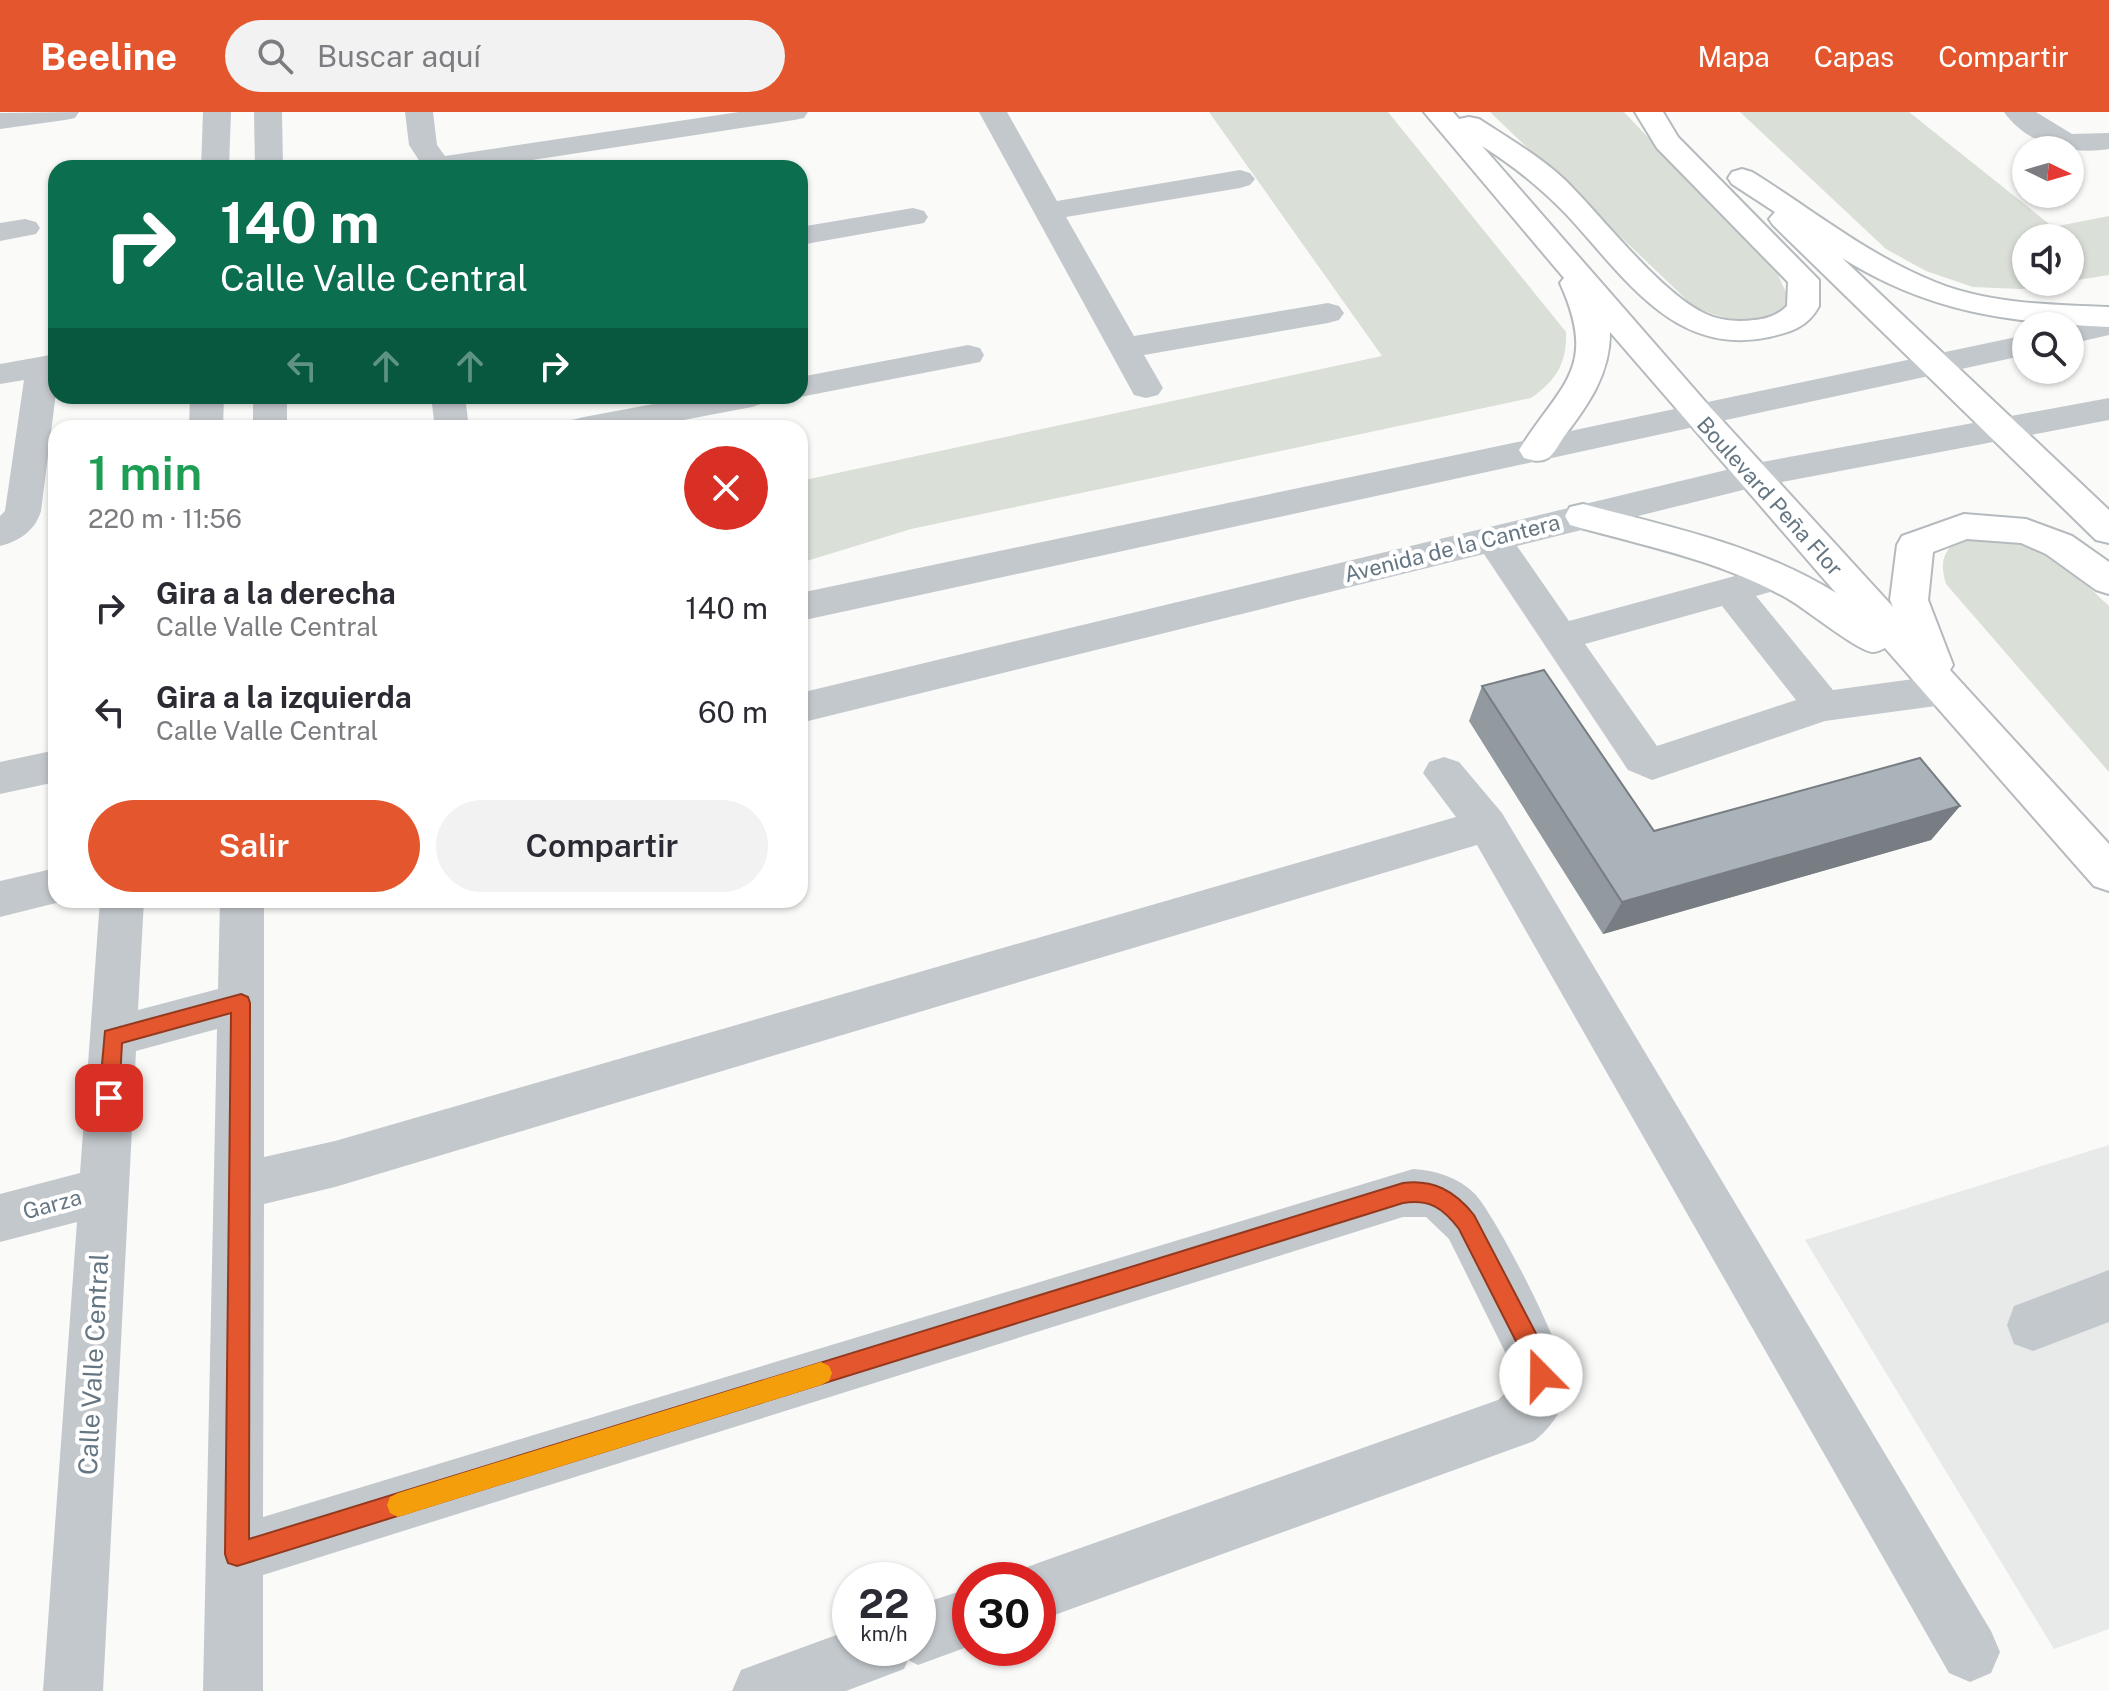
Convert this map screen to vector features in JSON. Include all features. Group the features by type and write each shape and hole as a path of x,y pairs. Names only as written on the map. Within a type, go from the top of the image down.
{"main road":[{"name":"Boulevard Peña Flor","path":"1438,112 1751,476 2109,873"},
{"path":"1451,112 1539,172 1665,301 1693,321 1740,331 1764,329 1788,321 1804,310 1808,298 1803,280 1667,142 1649,112"},
{"path":"1674,112 1934,366 2109,531"},
{"path":"1723,160 1898,276 1948,298 2008,309 2109,317"},
{"path":"1536,450 1574,400 1588,377 1595,356 1595,335 1590,315 1555,246"},
{"path":"1583,516 1739,562 1778,577 1856,625 1943,690"},
{"path":"1943,690 1909,600 1915,545 1964,526 2026,531 2059,545 2109,581"}],"street":[{"path":"0,121 65,112"},
{"path":"215,160 217,112"},
{"path":"268,112 269,160"},
{"path":"419,112 424,155 430,160"},
{"path":"476,160 794,112"},
{"path":"993,112 1146,388"},
{"path":"2018,112 2053,139 2090,145 2109,141"},
{"path":"1048,211 1240,179"},
{"path":"808,235 913,217"},
{"path":"1124,348 1328,313"},
{"path":"2084,331 2109,325"},
{"path":"808,605 2012,348"},
{"path":"808,385 968,355"},
{"path":"0,374 48,365"},
{"path":"0,534 20,520 23,511 48,376"},
{"path":"626,420 710,404"},
{"name":"Avenida de la Cantera","path":"808,706 1751,476 2109,409"},
{"path":"1492,538 1643,759 1652,764 1823,706 1943,690"},
{"path":"1560,637 1778,577"},
{"path":"1731,591 1823,706"},
{"path":"0,778 48,768"},
{"path":"1444,773 1487,825 1970,1652"},
{"path":"237,1187 335,1164 1487,825"},
{"path":"0,899 48,888"},
{"name":"Calle Valle Central","path":"73,1691 121,908"},
{"path":"233,1691 237,1554 237,1187 242,908"},
{"path":"112,1037 241,1003"},
{"name":"Garza","path":"0,1218 103,1191"},
{"path":"237,1554 1403,1193 1421,1191 1439,1196 1455,1207 1467,1222 1535,1355 1541,1375 1539,1395 1530,1411 1515,1422 1056,1586"},
{"path":"2033,1325 2109,1296"},
{"path":"762,1691 832,1666"}],"shaded area":[{"path":"1209,112 1388,112 1566,332 1562,362 1553,378 1531,398 911,529 808,561 808,479 1382,356"},
{"path":"1490,112 1624,112 1778,275 1790,301 1769,316 1744,320 1718,316 1693,306"},
{"path":"1740,112 1909,112 2012,194 2012,208 2029,208 2049,224 2012,224 2012,289 1973,287 1926,271 1886,249"},
{"path":"2109,216 2109,275 2084,279 2084,224 2068,224"},
{"path":"1998,538 2034,548 2060,562 2109,606 2109,772 1946,584 1944,559 1958,539"},
{"path":"2109,1145 2109,1629 2054,1649 1805,1240"}],"building":[{"path":"1544,670 1654,831 1920,758 1960,806 1622,902 1482,686"}],"slow traffic":[{"path":"398,1505 821,1373"}],"route":[{"path":"109,1098 112,1037 241,1003 237,1187 237,1554 1403,1193 1421,1191 1439,1196 1455,1207 1467,1222 1535,1355 1541,1375"}]}
